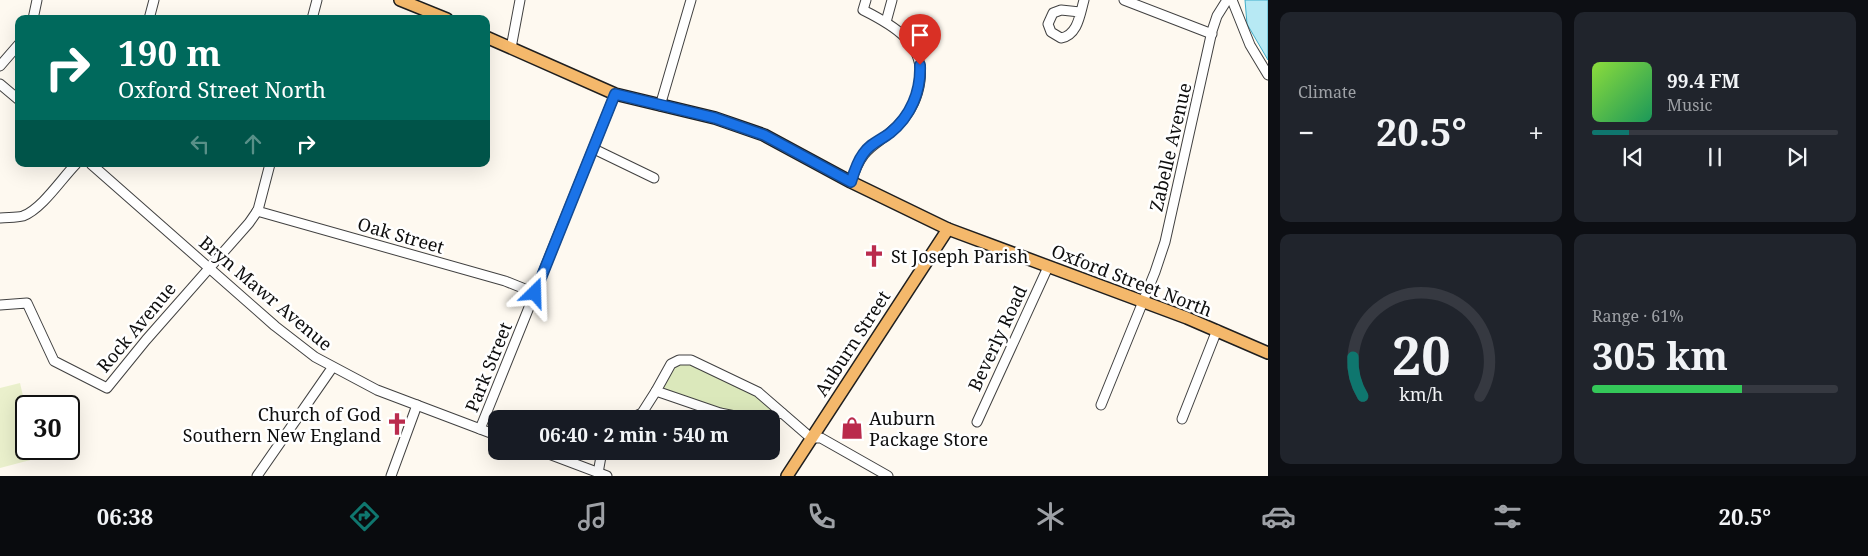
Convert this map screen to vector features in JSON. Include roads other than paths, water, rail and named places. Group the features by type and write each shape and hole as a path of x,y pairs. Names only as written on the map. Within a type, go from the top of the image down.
{"main road":[{"path":"400,0 436,15"},
{"name":"Oxford Street North","path":"490,38 615,94 715,118 764,135 851,182 948,229 1217,330 1268,353"},
{"name":"Auburn Street","path":"787,476 948,229"}],"street":[{"path":"34,15 37,0"},
{"path":"150,15 154,0"},
{"path":"313,15 317,0"},
{"path":"511,48 520,0"},
{"path":"660,106 691,0"},
{"path":"851,182 863,154 901,122 911,107 919,87 920,65 918,54 905,36 886,22 863,10 866,0"},
{"path":"886,22 892,0"},
{"path":"1080,12 1084,0"},
{"path":"1124,0 1212,34"},
{"name":"Zabelle Avenue","path":"1101,405 1165,242 1212,34 1217,16 1227,0"},
{"path":"1232,0 1250,46 1268,75"},
{"path":"0,66 15,49"},
{"path":"0,84 15,97"},
{"name":"Park Street","path":"480,429 615,94"},
{"path":"594,149 654,178"},
{"path":"0,218 28,213 49,195 73,167"},
{"name":"Bryn Mawr Avenue","path":"94,167 296,343 332,368 377,390 488,432"},
{"name":"Rock Avenue","path":"0,305 27,303 54,360 106,388 209,267 246,228 257,211 269,167"},
{"name":"Oak Street","path":"257,211 505,281 535,293"},
{"name":"Beverly Road","path":"977,422 1048,267"},
{"path":"1182,419 1217,330"},
{"path":"643,410 672,364 679,360 688,360 758,392 811,438 821,438 888,476"},
{"path":"258,476 332,368"},
{"path":"656,390 712,410"},
{"path":"391,476 417,405"},
{"path":"564,460 607,476"},
{"path":"598,473 600,460"}],"water":[{"path":"1245,0 1268,0 1268,60 1247,24"}],"place":[{"name":"St Joseph Parish","path":"874,256"},
{"name":"Church of God Southern New England","path":"397,424"},
{"name":"Auburn Package Store","path":"852,428"}]}
